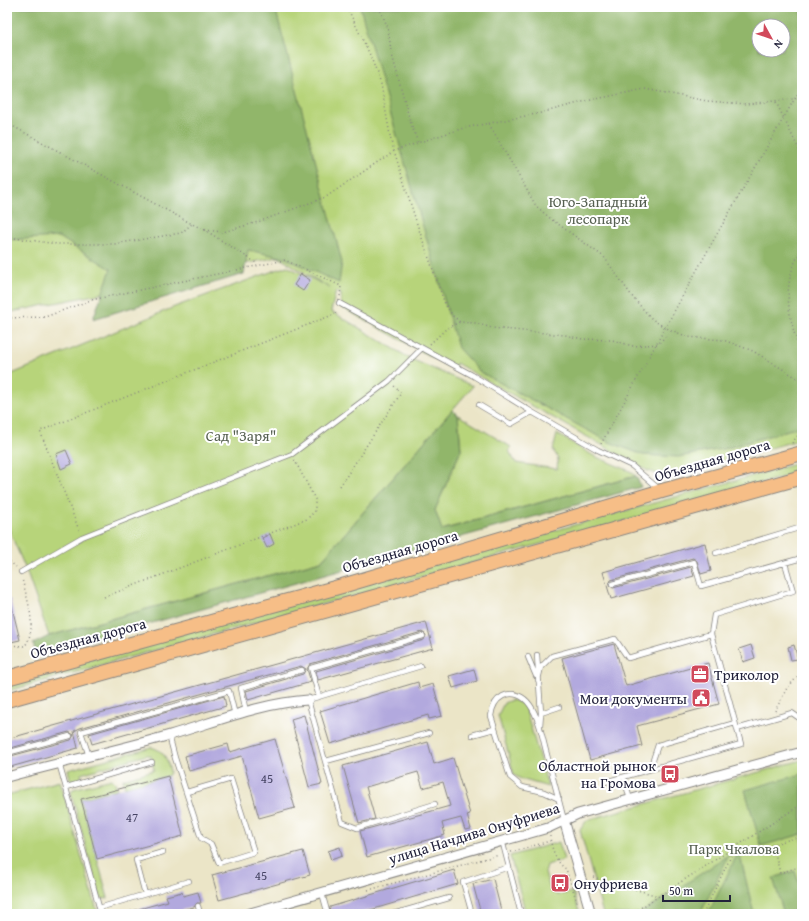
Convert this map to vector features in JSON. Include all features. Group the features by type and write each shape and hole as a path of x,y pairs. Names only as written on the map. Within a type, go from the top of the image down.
{"main road":[{"name":"Объездная дорога","path":"7,678 342,586 662,491 802,453"},
{"path":"7,700 802,477"}],"street":[{"path":"7,777 169,735 246,712 290,701 308,700"},
{"name":"улица Начдива Онуфриева","path":"247,914 548,828 564,820 630,800 802,752"},
{"path":"564,820 591,914"}],"lane":[{"path":"339,303 421,349 472,375 598,450 632,466 662,491"},
{"path":"21,572 82,537 292,454 389,381 421,349"},
{"path":"479,405 511,424 532,412"},
{"path":"716,553 802,527"},
{"path":"612,584 694,562 701,586 802,558"},
{"path":"605,782 741,744 711,634 714,615 793,591 785,563"},
{"path":"538,680 541,667 552,656 608,641 615,640 628,658 711,634"},
{"path":"319,697 311,668 423,636"},
{"path":"537,655 542,713 540,727"},
{"path":"528,657 538,680"},
{"path":"421,666 308,700 342,822 357,828 435,804"},
{"path":"246,712 240,688 302,670"},
{"path":"88,756 81,732 229,691 235,715"},
{"path":"559,799 544,792 522,787 510,777 491,716 492,708 498,699 505,695 513,693 521,696 529,703 540,727 559,799 564,820"},
{"path":"542,713 560,707"},
{"path":"736,729 792,713 802,720"},
{"path":"650,770 658,745 735,723"},
{"path":"472,735 494,729"},
{"path":"326,761 429,733"},
{"path":"169,735 201,838 211,844 219,863 254,852 231,779 187,792"},
{"path":"7,754 70,736"},
{"path":"67,786 152,762"},
{"path":"60,763 101,914"},
{"path":"624,777 630,800"},
{"path":"502,840 521,914"},
{"path":"145,894 136,860 163,852"},
{"path":"472,914 463,882 509,867"},
{"path":"99,908 189,881"},
{"path":"322,893 327,912"},
{"path":"394,914 449,898"},
{"path":"198,906 200,914"}],"path":[{"path":"347,7 370,55 381,84 388,127 394,151 417,224 445,304 453,316 460,322"},
{"path":"379,7 388,28 394,61 410,121 418,142"},
{"path":"598,450 658,344 713,241 802,86"},
{"path":"205,230 223,232 258,222 326,197 394,151 464,128 489,124 645,89 707,101 746,104 795,100 802,98"},
{"path":"776,102 802,156"},
{"path":"7,123 205,230 258,264"},
{"path":"489,124 536,206 551,219 604,256 640,308 652,319 666,328 688,337 723,340 753,351 802,381"},
{"path":"7,237 57,244 114,244 181,233 192,224"},
{"path":"802,248 791,274 788,302 791,320 802,359"},
{"path":"7,318 45,317 91,300 258,264 285,260 341,286 339,303 335,314 40,431 82,537"},
{"path":"421,349 429,345 447,328 460,322 475,323 492,328 565,335 582,339 619,341 633,346 658,344 672,330"},
{"path":"340,486 401,392 389,381"},
{"path":"104,597 307,519 315,511 315,498 292,454"},
{"path":"7,554 9,561 21,572 31,618 30,640 26,646 7,645"},
{"path":"772,719 787,688 802,672"},
{"path":"631,914 802,804"},
{"path":"756,849 802,836"},
{"path":"551,837 550,841 560,865 566,869 579,906"},
{"path":"361,891 550,841"},
{"path":"773,844 780,873 802,866"},
{"path":"703,914 736,846"},
{"path":"592,877 658,896"},
{"path":"792,914 802,907"}],"green space":[{"name":"Юго-Западный лесопарк","path":"7,7 802,7 802,439 668,477 648,471 456,363 455,370 341,307 341,294 336,291 331,311 411,359 473,386 321,561 49,636 26,570 7,525 7,376 177,306 287,266 330,288 278,257 7,313"},
{"path":"7,7 275,7 342,262 339,283 285,258 248,250 244,274 93,319 111,269 59,237 7,240"},
{"path":"360,7 802,7 802,426 728,448 678,457 643,455 609,442 480,372 458,348"},
{"path":"452,410 458,415 461,450 435,510 442,530 636,476 641,487 37,655 33,644 49,636 321,561"},
{"path":"458,415 511,447 509,451 516,463 557,469 558,458 553,450 557,434 594,456 630,471 636,476 441,530 435,510 461,450"},
{"path":"802,462 802,472 7,691 7,682"},
{"path":"511,700 519,702 525,707 548,787 521,779 514,775 498,715 504,703"},
{"path":"151,747 165,756 170,772 168,776 125,787 123,779 154,770 151,756 147,755 81,774 82,778 71,782 68,770"},
{"name":"Парк Чкалова","path":"802,760 802,914 603,914 580,830 587,820"},
{"path":"802,774 802,834 761,846 745,790"},
{"path":"112,779 115,782 117,789 81,799 108,898 104,899 100,897 71,793 73,789"},
{"path":"60,781 98,914 9,914 7,908 7,795"},
{"path":"559,842 564,860 547,865 545,873 551,892 558,895 573,892 580,914 526,914 510,856"},
{"path":"739,851 754,914 708,914"},
{"path":"729,855 700,914 640,914"},
{"path":"795,871 802,893 802,914 784,914 773,878"}],"building":[{"path":"301,274 310,280 303,291 294,285"},
{"path":"66,450 72,464 61,469 56,454"},
{"path":"270,534 274,544 267,548 262,538"},
{"path":"705,543 711,571 701,574 697,561 693,558 611,580 609,585 613,588 691,567 694,576 611,599 603,572"},
{"path":"7,599 10,599 20,640 11,642 7,623"},
{"path":"426,622 433,648 318,680 316,671 424,640 426,635 422,632 310,664 307,669 311,682 248,700 246,691 303,674 306,669 301,666 243,682 80,728 74,731 78,748 7,768 7,757 71,740 74,735 69,732 7,749 7,739"},
{"path":"614,644 626,686 708,663 719,704 637,726 642,746 590,760 562,658"},
{"path":"751,645 755,658 743,662 739,649"},
{"path":"794,645 798,659 791,660 788,647"},
{"path":"474,669 477,681 453,688 449,676"},
{"path":"418,682 419,688 433,684 442,716 429,719 428,715 330,744 320,711"},
{"path":"224,696 226,706 92,744 89,734"},
{"path":"304,715 322,784 309,787 291,719"},
{"path":"275,739 295,808 259,818 242,756 189,771 185,756 228,744 230,752"},
{"path":"428,742 434,764 453,758 470,814 467,815 471,829 465,830 461,818 442,823 445,835 367,857 360,831 450,806 443,782 423,788 418,772 366,787 375,819 359,823 343,766"},
{"path":"168,776 183,836 97,859 81,799"},
{"path":"340,847 342,856 331,860 328,851"},
{"path":"303,851 310,875 219,900 212,875"},
{"path":"454,870 458,884 357,914 329,914 330,907"},
{"path":"493,879 502,914 481,914 473,884"},
{"path":"182,892 183,896 198,892 201,903 197,903 194,907 167,914 128,914 128,912 168,901 166,896"}],"place":[{"name":"Триколор","path":"700,674"},
{"name":"Мои документы","path":"701,698"},
{"name":"Областной рынок на Громова","path":"670,774"},
{"name":"Онуфриева","path":"560,883"}],"park label":[{"name":"Сад \"Заря\"","path":"241,435"}]}
